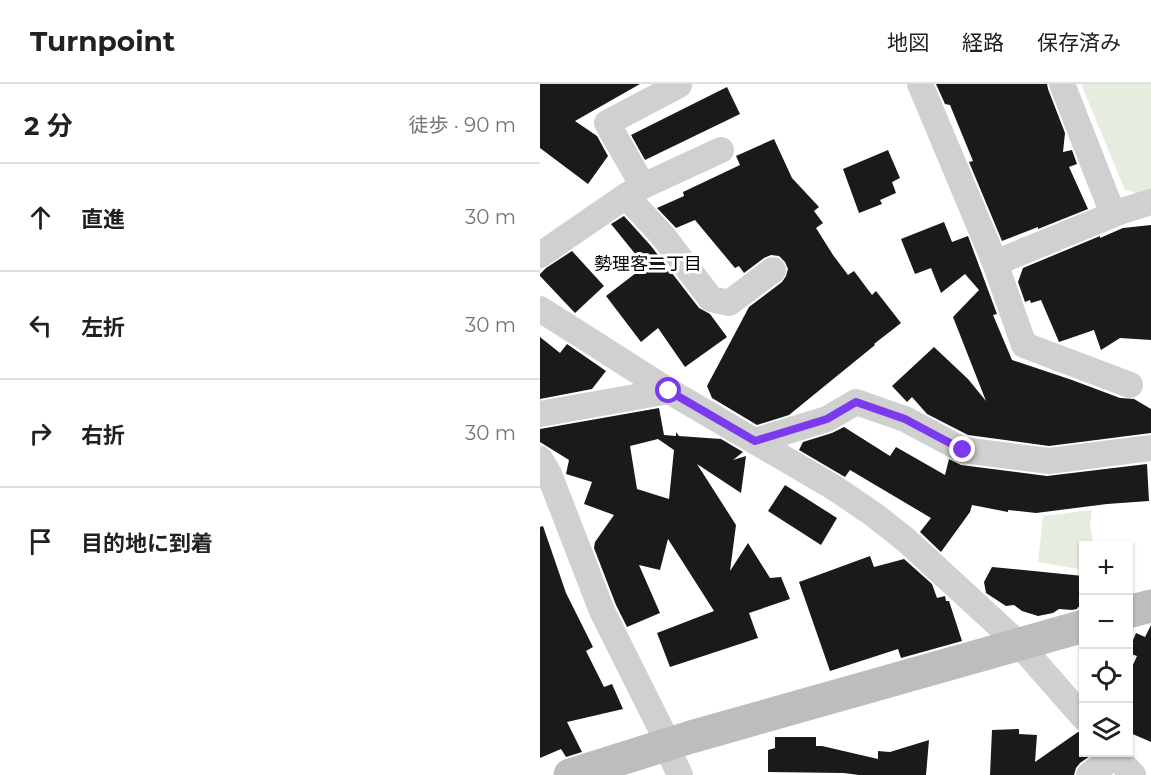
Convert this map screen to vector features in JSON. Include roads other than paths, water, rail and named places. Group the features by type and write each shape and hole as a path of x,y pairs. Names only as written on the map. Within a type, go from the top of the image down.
{"street":[{"path":"920,84 996,263 1024,345 1130,386"},
{"path":"1062,84 1113,214"},
{"path":"679,86 607,123 634,191 663,236 711,298 729,303 773,270"},
{"path":"540,255 634,191 721,150"},
{"path":"996,263 1113,214 1151,202"},
{"path":"540,309 669,391 833,487 873,514 906,540 1019,644 1079,713"},
{"path":"540,414 669,391"},
{"path":"755,441 827,419 856,402 905,419 963,450 1049,461 1151,448"},
{"path":"540,459 549,474 602,611 662,731 680,775"},
{"path":"1133,611 1151,606"},
{"path":"570,775 666,745 1079,627"},
{"path":"1089,775 1110,757"},
{"path":"1117,757 1133,775"}],"district":[{"name":"勢理客二丁目","path":"648,264"}]}
